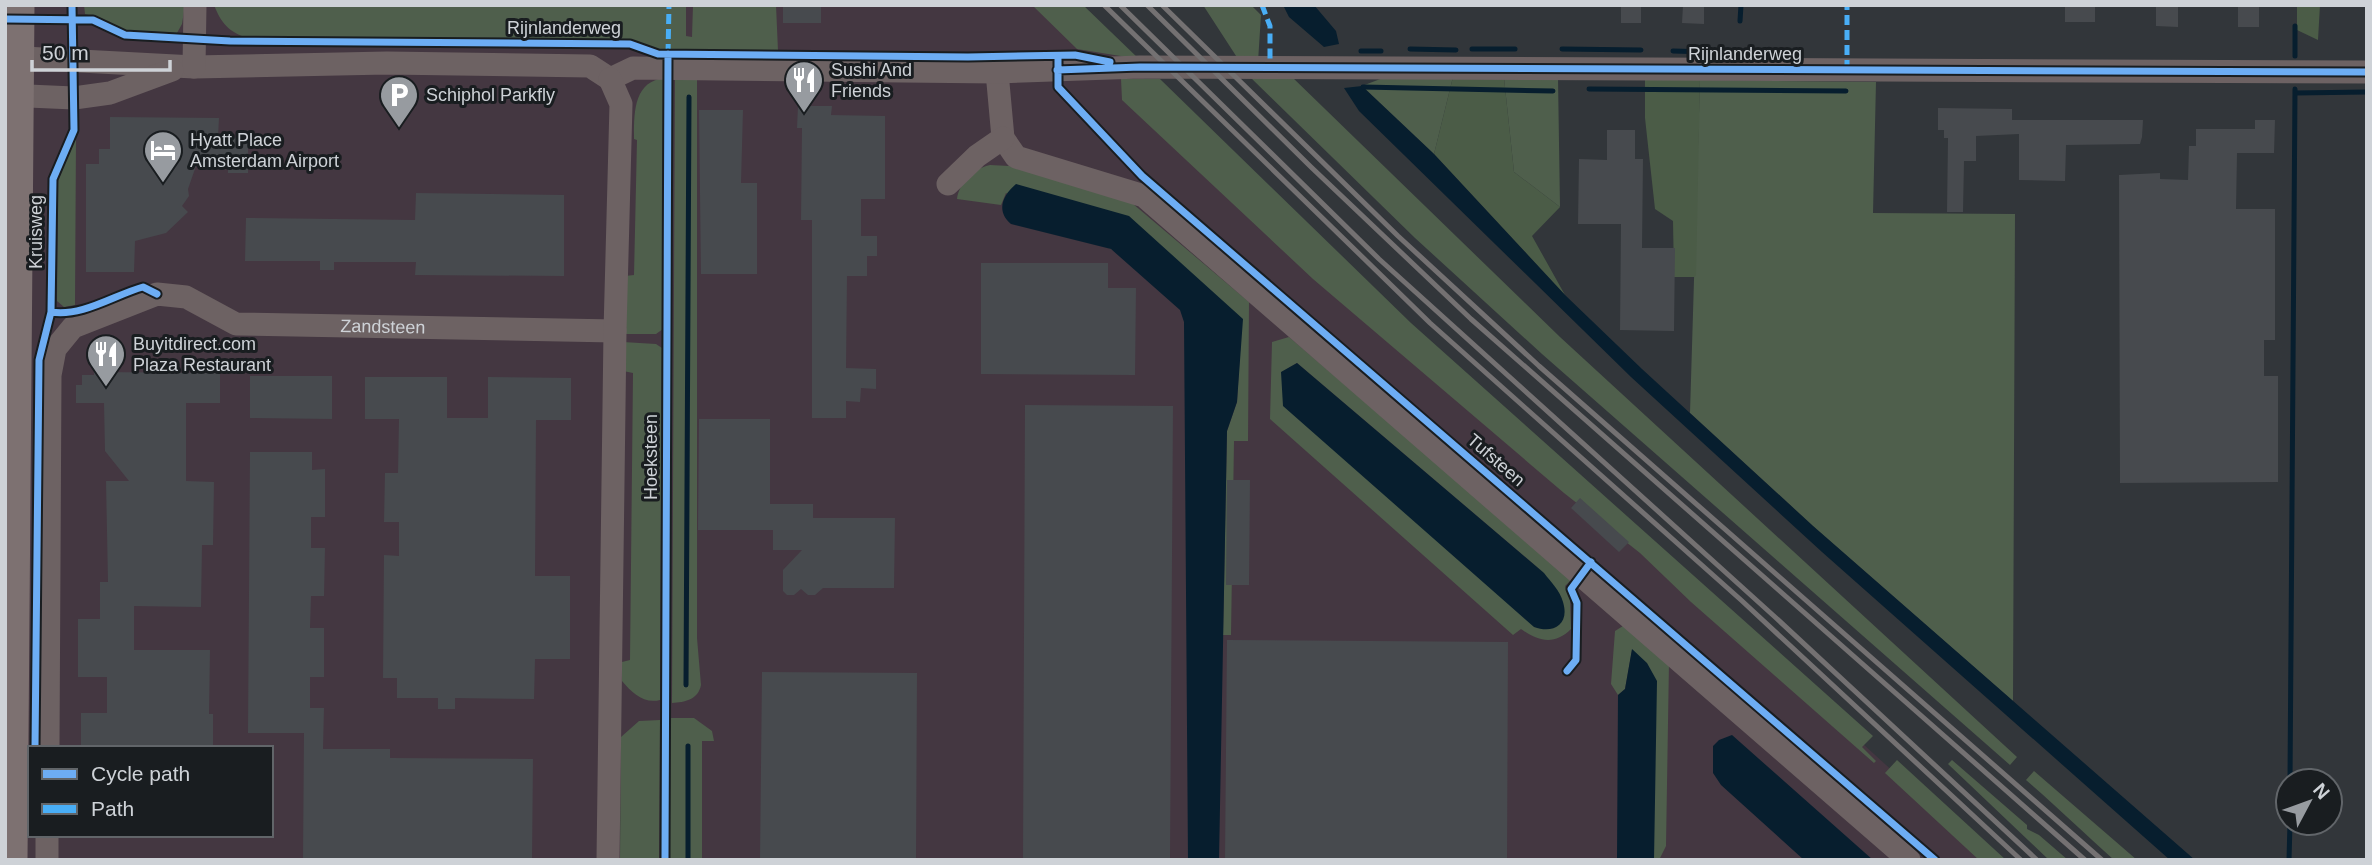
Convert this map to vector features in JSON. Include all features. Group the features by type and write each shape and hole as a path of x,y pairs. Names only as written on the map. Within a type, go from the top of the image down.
{"highway":[{"name":"Kruisweg","path":"10,860 11,57 17,5"}],"street":[{"path":"188,67 195,5"},
{"name":"Rijnlanderweg","path":"11,57 188,67 387,63 590,66 611,79 633,68 997,72 1153,67 2367,72"},
{"name":"Rijnlanderweg","path":"11,96 74,98 110,93 188,67"},
{"path":"948,184 977,156 1003,138 997,72"},
{"path":"608,860 621,104 611,79"},
{"name":"Tufsteen","path":"1003,138 1016,158 1144,197 1909,860"},
{"name":"Zandsteen","path":"48,746 50,376 60,341 83,321 157,294 186,297 236,324 615,331"},
{"path":"47,837 47,860"}],"shaded area":[{"path":"5,5 1071,5 1133,68 1653,552 1990,860 5,860"}],"green space":[{"path":"84,5 185,5 182,24 177,33 119,30 103,19 85,14"},
{"path":"214,5 686,5 686,36 692,37 693,5 776,5 778,51 661,50 631,40 247,38 226,26"},
{"path":"1032,5 1083,5 1139,59 1077,49"},
{"path":"1203,5 1251,5 1261,15 1258,62 1240,62"},
{"path":"2297,5 2320,5 2318,40 2297,30"},
{"path":"675,76 697,77 697,638 701,685 694,697 672,703"},
{"path":"1291,76 1560,337 2017,757 2010,765 1542,354 1415,238 1250,77"},
{"path":"1388,76 1453,77 1434,154 1362,86"},
{"path":"1453,77 1504,78 1514,172 1560,207 1532,236 1565,295 1434,154"},
{"path":"665,78 663,329 656,334 624,334 625,276 634,275 637,140 634,139 635,110 641,92 647,85 654,80"},
{"path":"1504,78 1558,78 1560,207 1514,172"},
{"path":"1121,79 1160,79 1411,323 1873,736 1862,747 1876,761 1874,763 1691,602 1640,553 1564,493 1313,279 1122,100"},
{"path":"1645,80 1700,80 1694,277 1674,277 1673,221 1655,209 1645,118"},
{"path":"1700,80 1876,82 1873,213 2015,214 2013,701 1813,526 1690,413"},
{"path":"76,138 75,305 64,307 57,301 58,181"},
{"path":"990,165 1009,166 1126,198 1249,302 1248,441 1234,441 1231,635 1223,635 1227,431 1237,402 1242,319 1006,193 1001,205 957,199 968,177 978,169"},
{"path":"1289,337 1572,579 1565,586 1570,599 1571,629 1559,638 1547,640 1534,637 1521,629 1513,635 1270,419 1272,342","holes":["1297,363 1544,573 1282,372"]},
{"path":"623,342 656,344 662,348 660,700 654,701 639,697 622,681 622,662 630,660 633,373 623,371"},
{"path":"1623,626 1669,662 1666,846 1659,860 1654,860 1632,650 1625,689 1618,695 1611,684 1615,631"},
{"path":"669,718 694,718 712,731 714,741 702,741 702,860 668,860"},
{"path":"660,720 659,860 620,860 621,737 639,721"},
{"path":"1897,760 2006,860 1979,860 1885,773"},
{"path":"1952,760 2027,825 2027,829 2039,835 2068,860 2049,860 1948,764"},
{"path":"2034,771 2137,860 2114,860 2026,780"}],"water":[{"path":"1283,5 1314,5 1336,31 1339,44 1324,47 1289,17"},
{"path":"1362,86 1434,154 1565,295 1642,369 1813,526 2195,860 2170,860 1822,552 1631,377 1359,111 1344,88"},
{"path":"1016,184 1129,216 1243,319 1237,402 1227,431 1219,860 1188,860 1184,322 1180,310 1111,249 1011,224 1002,209 1007,193"},
{"path":"1297,363 1544,573 1558,590 1563,602 1565,610 1562,622 1548,629 1534,627 1283,406 1281,372"},
{"path":"1632,649 1647,663 1657,681 1654,860 1617,860 1618,695 1625,689"},
{"path":"1732,735 1873,860 1804,860 1721,785 1713,773 1713,746 1719,740"}],"building":[{"path":"783,5 821,5 821,23 783,23"},
{"path":"1621,5 1641,5 1641,23 1621,23"},
{"path":"1683,5 1704,5 1704,24 1682,23"},
{"path":"2065,5 2095,5 2095,22 2065,22"},
{"path":"2156,5 2178,6 2178,27 2156,26"},
{"path":"2238,6 2259,6 2259,27 2238,27"},
{"path":"798,106 832,106 831,115 885,116 885,199 861,199 861,236 877,236 877,256 867,256 867,276 847,276 846,368 876,369 876,389 861,388 860,402 846,401 846,418 812,418 812,220 801,220 802,128 797,128"},
{"path":"1938,108 2012,109 2012,120 2143,120 2142,137 2140,144 2066,145 2065,181 2019,180 2019,134 1976,136 1976,161 1964,161 1963,212 1947,212 1948,138 1944,138 1944,130 1938,130"},
{"path":"699,110 743,110 741,183 757,183 757,274 701,274"},
{"path":"110,117 219,118 218,137 248,138 248,173 228,173 228,167 196,166 188,189 189,196 182,206 188,212 166,233 135,241 134,272 86,272 86,164 99,164 99,149 110,149"},
{"path":"2255,120 2275,120 2274,153 2237,153 2236,209 2275,209 2275,340 2264,340 2264,376 2278,376 2278,482 2120,483 2119,175 2160,173 2160,179 2188,180 2189,146 2196,146 2196,129 2255,129"},
{"path":"1607,130 1635,130 1635,159 1643,159 1642,248 1675,248 1674,331 1620,330 1621,224 1578,224 1579,159 1607,160"},
{"path":"416,193 564,195 564,276 415,275 416,262 334,262 334,270 320,270 320,261 245,261 246,218 415,220"},
{"path":"981,263 1108,263 1108,288 1136,288 1135,375 981,374"},
{"path":"94,372 220,373 220,403 186,403 186,481 214,482 213,545 202,545 201,607 134,606 134,650 210,650 209,714 213,714 213,746 81,746 81,713 107,713 107,677 78,677 78,619 100,619 100,582 108,582 106,481 129,481 105,451 104,403 76,403 76,385 82,385 82,375 94,375"},
{"path":"250,376 332,376 332,419 250,418"},
{"path":"365,377 447,377 447,418 488,418 488,377 571,378 571,420 536,420 535,576 570,576 570,659 535,659 534,699 455,698 455,709 438,709 438,698 397,698 397,678 383,678 384,555 399,556 399,522 384,522 385,473 398,473 399,419 365,419"},
{"path":"1025,405 1173,406 1170,860 1023,860"},
{"path":"699,419 770,419 770,504 813,504 813,518 895,518 894,588 823,588 815,595 808,595 801,589 794,595 787,595 783,591 783,570 802,550 773,550 773,530 698,530"},
{"path":"250,452 312,452 312,470 325,469 325,517 311,517 311,548 325,548 324,596 311,596 310,628 324,628 324,677 310,677 310,708 324,708 323,749 390,749 390,758 533,759 532,860 303,860 304,733 248,733"},
{"path":"1227,480 1250,480 1249,585 1226,585"},
{"path":"1580,498 1629,542 1619,552 1571,508"},
{"path":"1227,640 1508,642 1507,860 1225,860"},
{"path":"762,672 917,673 916,860 760,860"}],"waterway":[{"path":"1740,21 1741,5"},
{"path":"2295,26 2295,56"},
{"path":"1410,49 1456,50"},
{"path":"1472,49 1515,49"},
{"path":"1562,49 1641,50"},
{"path":"1361,51 1381,51"},
{"path":"1673,51 1709,52"},
{"path":"1363,87 1553,91"},
{"path":"1589,89 1846,91"},
{"path":"2290,767 2295,89"},
{"path":"2295,93 2367,92"},
{"path":"686,685 689,97"},
{"path":"688,746 688,860"},
{"path":"2289,860 2290,837"}],"railway":[{"path":"1104,5 1430,323 1741,600 2021,860"},
{"path":"1120,5 1379,259 1775,617 2037,860"},
{"path":"1147,5 1311,167 1471,319 2085,860"},
{"path":"1162,5 1398,236 1539,366 2102,860"}],"marked path":[{"path":"668,54 669,5"},
{"path":"1262,5 1270,26 1270,68"},
{"path":"1847,5 1847,70"}],"cycle path":[{"path":"35,746 39,360 51,312 53,179 74,130 72,5"},
{"path":"5,19 93,20 125,35 230,41 630,44 658,54 968,57 1075,55 1110,62"},
{"name":"Hoeksteen","path":"665,860 668,54"},
{"path":"1058,56 1058,87 1142,176 1935,860"},
{"path":"1057,70 1140,67 2367,72"},
{"path":"51,312 63,313 87,308 143,287 157,294"},
{"path":"1567,671 1576,660 1577,603 1571,589 1591,562"}],"place":[{"name":"Sushi And Friends","path":"804,114"},
{"name":"Schiphol Parkfly","path":"399,129"},
{"name":"Hyatt Place Amsterdam Airport","path":"163,184"},
{"name":"Buyitdirect.com Plaza Restaurant","path":"106,388"}]}
